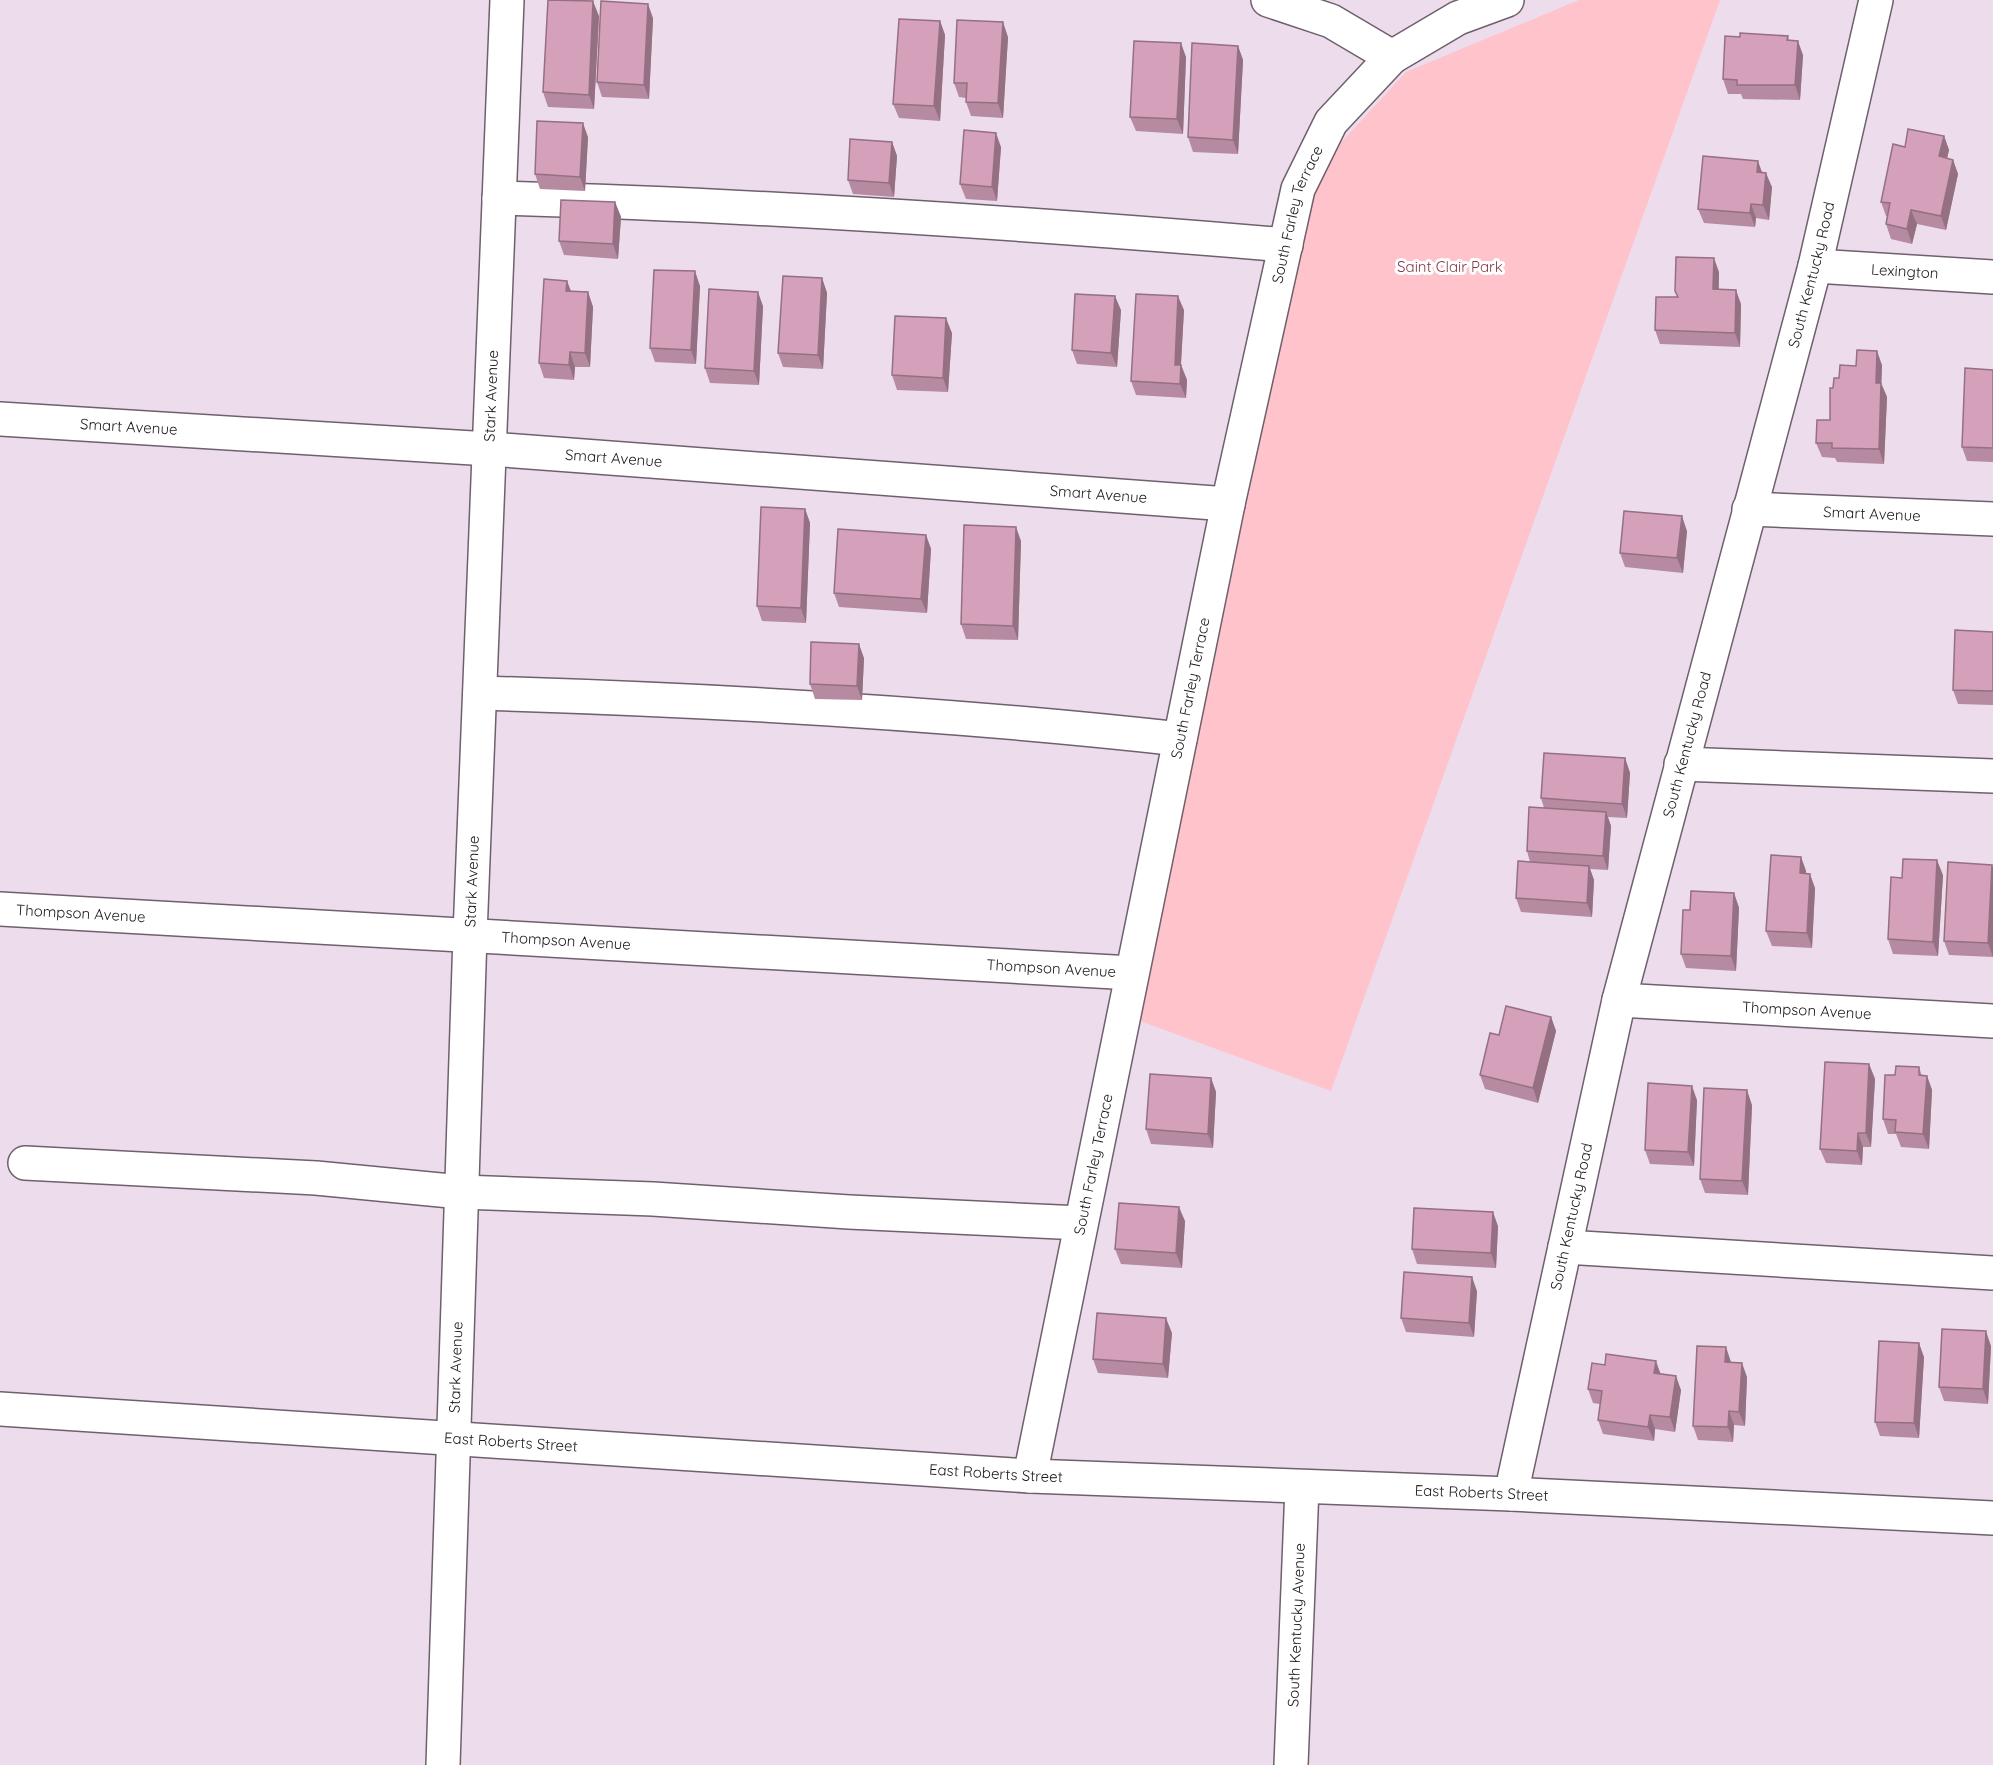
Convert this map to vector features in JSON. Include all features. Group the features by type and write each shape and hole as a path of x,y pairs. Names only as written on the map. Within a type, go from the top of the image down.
{"street":[{"name":"Stark Avenue","path":"443,1765 470,935 507,0"},
{"path":"1268,0 1331,21 1392,57"},
{"name":"South Farley Terrace","path":"1030,1476 1228,504 1298,189 1332,122 1392,57 1458,18 1507,0"},
{"name":"South Kentucky Road","path":"1511,1494 1619,1000 1815,266 1876,0"},
{"path":"499,198 624,201 954,219 1286,245"},
{"name":"Lexington","path":"1815,266 1993,277"},
{"name":"Smart Avenue","path":"0,419 489,449 1228,504"},
{"name":"Smart Avenue","path":"1749,509 1993,519"},
{"path":"480,693 656,698 903,712 1180,739"},
{"path":"1681,764 1993,776"},
{"name":"Thompson Avenue","path":"0,909 1132,973"},
{"name":"Thompson Avenue","path":"1619,1000 1993,1021"},
{"path":"25,1163 316,1178 461,1192 652,1199 849,1212 1081,1223"},
{"path":"1565,1247 1993,1273"},
{"name":"East Roberts Street","path":"0,1409 1030,1476 1511,1494 1993,1518"},
{"name":"South Kentucky Avenue","path":"1291,1765 1302,1487"}],"green space":[{"name":"Saint Clair Park","path":"1579,0 1720,0 1331,1091 1140,1021 1298,189 1406,72"}],"building":[{"path":"548,0 593,1 589,95 543,92"},
{"path":"601,1 648,4 644,85 597,82"},
{"path":"899,19 940,21 934,106 893,104"},
{"path":"957,20 1003,22 998,103 966,102 967,83 954,83"},
{"path":"1740,33 1788,36 1787,40 1798,41 1795,85 1737,85 1737,80 1723,79 1725,36 1740,37"},
{"path":"1134,41 1181,43 1177,119 1130,117"},
{"path":"1192,43 1238,46 1233,140 1188,137"},
{"path":"537,121 583,123 580,177 535,174"},
{"path":"1908,129 1944,136 1939,156 1953,160 1941,216 1911,210 1907,229 1886,224 1890,203 1881,202 1893,144 1905,147"},
{"path":"964,130 996,133 992,187 960,184"},
{"path":"850,139 892,142 889,183 848,180"},
{"path":"1703,156 1758,161 1757,172 1766,173 1763,205 1751,204 1750,213 1698,209"},
{"path":"561,200 615,202 613,244 559,241"},
{"path":"1676,257 1714,258 1713,289 1736,290 1735,333 1655,330 1656,297 1678,297 1675,291"},
{"path":"654,270 695,271 691,350 650,348"},
{"path":"783,276 822,278 818,355 778,353"},
{"path":"544,279 567,281 566,291 588,292 585,353 570,352 569,365 539,363"},
{"path":"709,289 758,292 754,371 705,368"},
{"path":"1075,294 1115,296 1111,353 1072,350"},
{"path":"1136,294 1178,296 1175,365 1181,365 1180,384 1131,381"},
{"path":"895,316 946,318 943,378 892,375"},
{"path":"1857,350 1877,351 1876,383 1881,383 1879,449 1832,448 1832,443 1816,443 1817,420 1830,420 1830,388 1833,388 1834,378 1839,378 1840,365 1856,366"},
{"path":"1965,368 1993,370 1993,448 1962,447"},
{"path":"761,507 805,509 801,608 757,606"},
{"path":"1624,511 1682,516 1677,558 1620,553"},
{"path":"964,525 1016,527 1013,626 961,624"},
{"path":"838,529 926,535 921,599 834,593"},
{"path":"1955,630 1993,632 1993,691 1953,690"},
{"path":"811,642 859,644 857,686 810,684"},
{"path":"1544,753 1625,758 1622,804 1541,798"},
{"path":"1529,807 1606,812 1603,856 1527,851"},
{"path":"1771,855 1801,857 1800,873 1810,874 1807,933 1766,931"},
{"path":"1903,859 1937,860 1933,942 1888,939 1891,877 1902,878"},
{"path":"1518,861 1589,866 1587,903 1516,898"},
{"path":"1948,862 1992,865 1988,943 1944,941"},
{"path":"1691,891 1734,893 1731,956 1681,954 1683,910 1690,910"},
{"path":"1506,1006 1551,1017 1533,1088 1480,1075 1490,1033 1499,1035"},
{"path":"1825,1062 1869,1064 1866,1133 1858,1133 1857,1151 1820,1149"},
{"path":"1896,1066 1919,1067 1919,1075 1927,1076 1923,1134 1895,1132 1896,1120 1883,1119 1885,1075 1895,1075"},
{"path":"1150,1074 1211,1078 1208,1134 1146,1129"},
{"path":"1648,1083 1692,1086 1688,1152 1645,1150"},
{"path":"1704,1088 1747,1090 1742,1181 1700,1179"},
{"path":"1119,1203 1179,1207 1176,1253 1115,1249"},
{"path":"1414,1208 1493,1212 1491,1253 1412,1249"},
{"path":"1404,1272 1472,1277 1469,1323 1401,1318"},
{"path":"1097,1313 1166,1318 1163,1364 1093,1359"},
{"path":"1942,1329 1986,1331 1983,1389 1939,1387"},
{"path":"1879,1341 1919,1343 1914,1423 1875,1422"},
{"path":"1697,1346 1726,1347 1725,1362 1742,1363 1739,1412 1729,1411 1728,1427 1693,1426"},
{"path":"1606,1354 1656,1361 1654,1373 1676,1376 1670,1417 1650,1415 1648,1427 1598,1420 1602,1391 1588,1389 1592,1363 1605,1365"}]}
